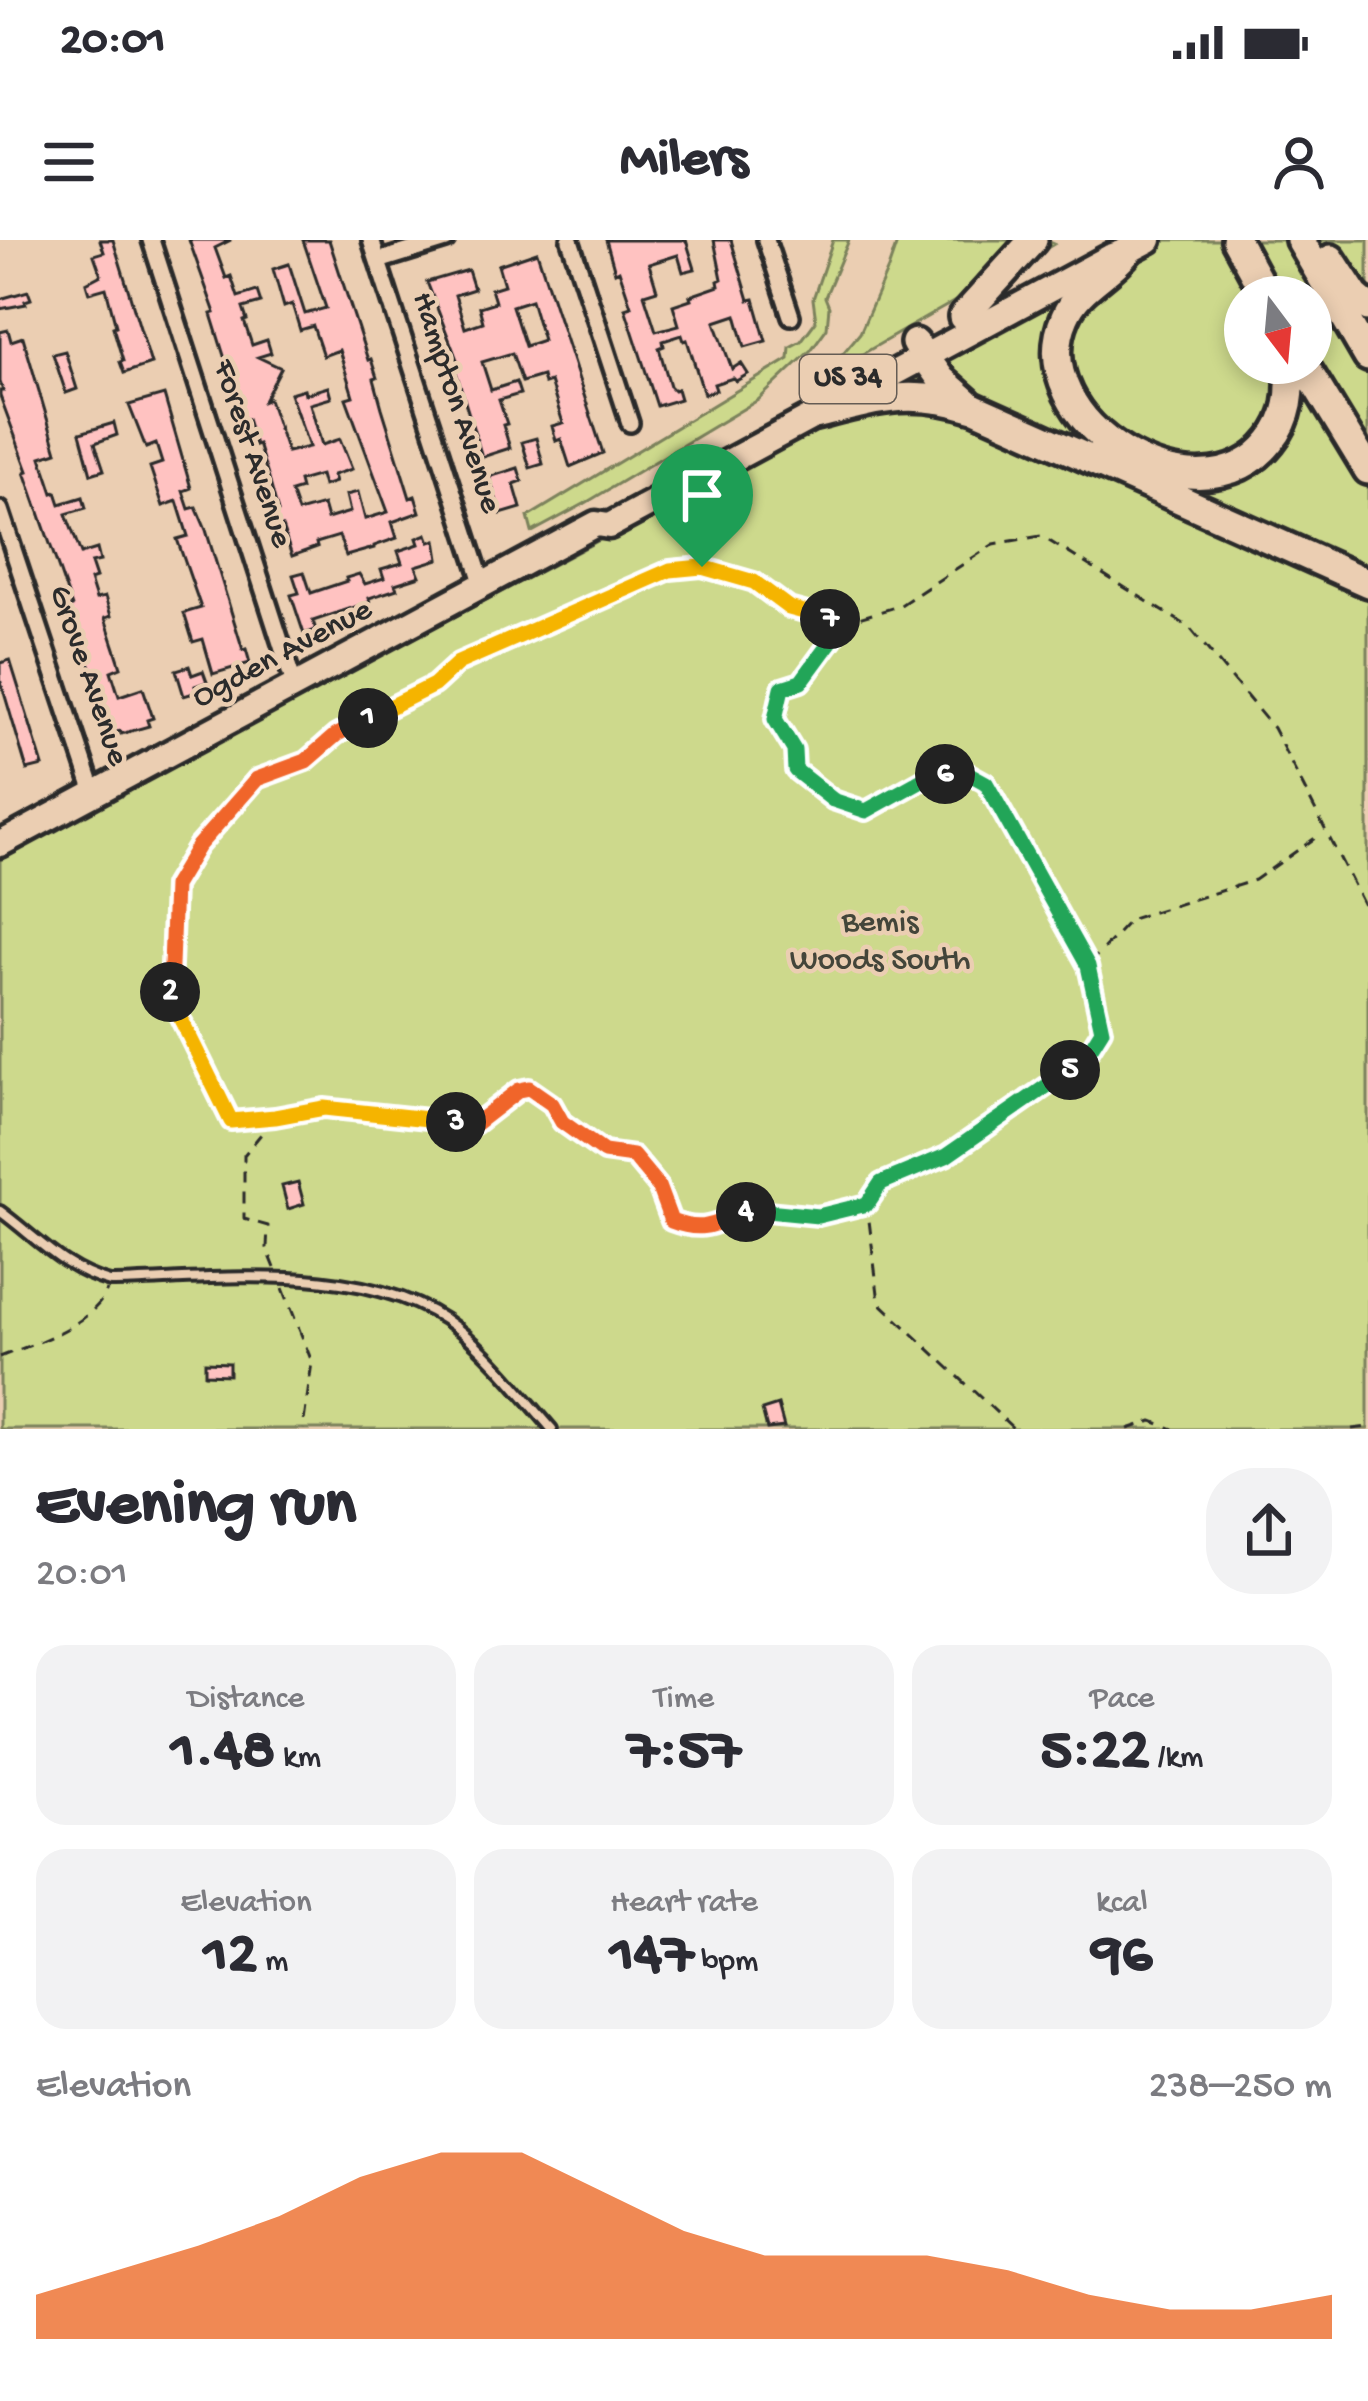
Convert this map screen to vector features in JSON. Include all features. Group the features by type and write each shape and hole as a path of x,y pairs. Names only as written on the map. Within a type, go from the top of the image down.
{"highway":[{"path":"963,316 1033,240"},
{"path":"1302,240 1325,249 1355,296 1368,307"},
{"path":"1302,240 1368,357"},
{"path":"1128,244 1116,267 1072,302 1060,330 1062,383 1085,419 1126,453 1152,465 1197,476 1233,470 1266,448 1286,418 1290,384"},
{"path":"919,350 942,381 975,408"},
{"path":"1316,384 1368,470"},
{"path":"815,415 896,396 946,399 1368,584"}],"main road":[{"name":"Ogden Avenue","path":"596,524 609,526 815,415 919,350 963,316 1128,244"},
{"name":"Ogden Avenue","path":"0,844 596,524 620,502 1128,244"}],"street":[{"name":"Forest Avenue","path":"151,240 295,687"},
{"name":"Hampton Avenue","path":"371,240 483,585"},
{"path":"378,261 446,240"},
{"path":"571,240 630,423"},
{"path":"766,240 791,316"},
{"name":"Grove Avenue","path":"0,510 94,793"}],"lane":[{"path":"0,1211 72,1268 110,1282 316,1277 413,1302 456,1326 552,1429"}],"path":[{"path":"867,1204 818,1216 757,1210 710,1228 689,1228 671,1221 658,1186 633,1156 604,1152 562,1122 552,1104 529,1088 519,1090 475,1124 324,1108 231,1121 170,997 174,886 198,846 257,779 306,761 336,735 434,685 458,663 670,570 702,567 754,582 789,608 845,622 899,605 994,544 1041,536 1190,627 1273,728 1368,913"},
{"path":"845,622 801,682 782,688 775,719 794,750 795,770 833,800 866,811 931,775 966,772 986,783 1088,966 1102,1030 1082,1062 946,1156 881,1183 867,1204 879,1302 1014,1429"},
{"path":"1088,966 1132,919 1256,880 1324,832"},
{"path":"275,1117 244,1155 244,1219 268,1226 267,1248 312,1362 303,1429"},
{"path":"0,1357 100,1306 110,1282"},
{"path":"1128,1429 1152,1421 1173,1429"},
{"path":"1352,1429 1368,1427"}],"green space":[{"path":"833,240 849,240 825,297 827,328 811,350 758,400 532,532 528,517 789,359 790,347 816,321 813,299"},
{"path":"898,240 1045,240 1054,244 822,378 860,333"},
{"name":"Bemis Woods South","path":"1167,240 1368,240 1368,1429 0,1429 0,857"}],"building":[{"path":"100,240 113,240 151,364 124,373 106,288 89,293 86,283 101,275 94,255 104,252"},
{"path":"189,240 231,240 215,248 226,278 231,276 238,297 257,291 261,303 243,308 244,321 252,345 267,340 271,353 258,357 281,368 264,401 269,399 287,452 309,447 290,393 328,387 331,398 310,404 322,445 340,439 352,469 333,475 335,482 323,486 320,475 299,481 301,489 291,492 298,512 323,505 327,519 350,512 346,495 358,492 365,519 388,512 346,398 353,396 339,350 323,356 313,326 300,330 292,304 284,307 273,269 289,264 305,314 326,308 303,240 329,240 377,378 410,498 415,496 420,512 392,522 397,538 346,556 339,536 292,556 282,527 276,529 272,514 278,512 269,479 244,420"},
{"path":"606,240 686,240 695,269 683,272 678,255 649,264 657,290 644,294 656,331 679,325 673,305 719,286 722,279 714,240 731,240 766,341 745,347 736,315 715,322 732,369 741,363 748,374 714,384 716,390 704,394 687,340 682,335 663,341 659,348 670,386 677,389 680,399 657,406 625,308 631,306"},
{"path":"537,252 603,453 570,467 552,426 563,423 550,382 544,384 542,376 522,382 512,353 482,362 491,390 516,382 520,394 499,400 510,448 482,457 454,366 459,365 427,282 468,270 474,289 455,295 465,328 483,322 479,307 495,302 491,289 504,285 498,265","holes":["531,300 543,340 525,346 512,306"]},
{"path":"28,291 31,299 26,304 0,309 0,299"},
{"path":"8,330 11,341 23,337 57,452 41,457 53,493 60,504 83,497 86,508 66,514 81,554 97,549 100,561 91,563 96,578 90,580 96,599 105,597 111,616 105,618 121,667 111,671 119,696 143,688 153,718 147,720 149,726 111,733 0,396 0,332"},
{"path":"65,351 77,389 66,393 53,354"},
{"path":"164,395 191,488 183,491 189,509 196,507 206,530 250,663 213,674 203,639 193,642 184,613 201,608 177,539 188,536 177,501 163,506 150,467 162,463 156,444 146,448 129,405"},
{"path":"114,423 117,435 95,443 104,470 91,474 80,433"},
{"path":"536,438 543,464 530,468 522,442"},
{"path":"518,468 522,481 514,484 521,508 501,514 489,477"},
{"path":"427,534 430,542 436,540 439,559 416,566 420,576 395,584 397,589 369,598 370,602 313,621 316,630 304,634 291,595 299,593 293,575 304,572 311,593 359,574 365,584 384,578 381,569 402,563 398,551 419,544 417,538"},
{"path":"10,660 43,766 27,770 0,679 0,663"},
{"path":"189,666 192,675 203,671 207,682 184,696 176,670"},
{"path":"298,1182 304,1204 288,1209 282,1186"},
{"path":"205,1362 229,1363 229,1375 205,1374"},
{"path":"778,1405 784,1427 767,1429 762,1410"}],"route":[{"path":"702,567 754,582 789,608 845,622 801,682 782,688 775,719 794,750 795,770 833,800 866,811 931,775 966,772 986,783 1088,966 1102,1030 1082,1062 946,1156 881,1183 867,1204 818,1216 757,1210 710,1228 689,1228 671,1221 658,1186 633,1156 604,1152 562,1122 552,1104 529,1088 519,1090 475,1124 324,1108 231,1121 170,997 174,886 198,846 257,779 306,761 336,735 434,685 458,663 670,570 702,567"}]}
